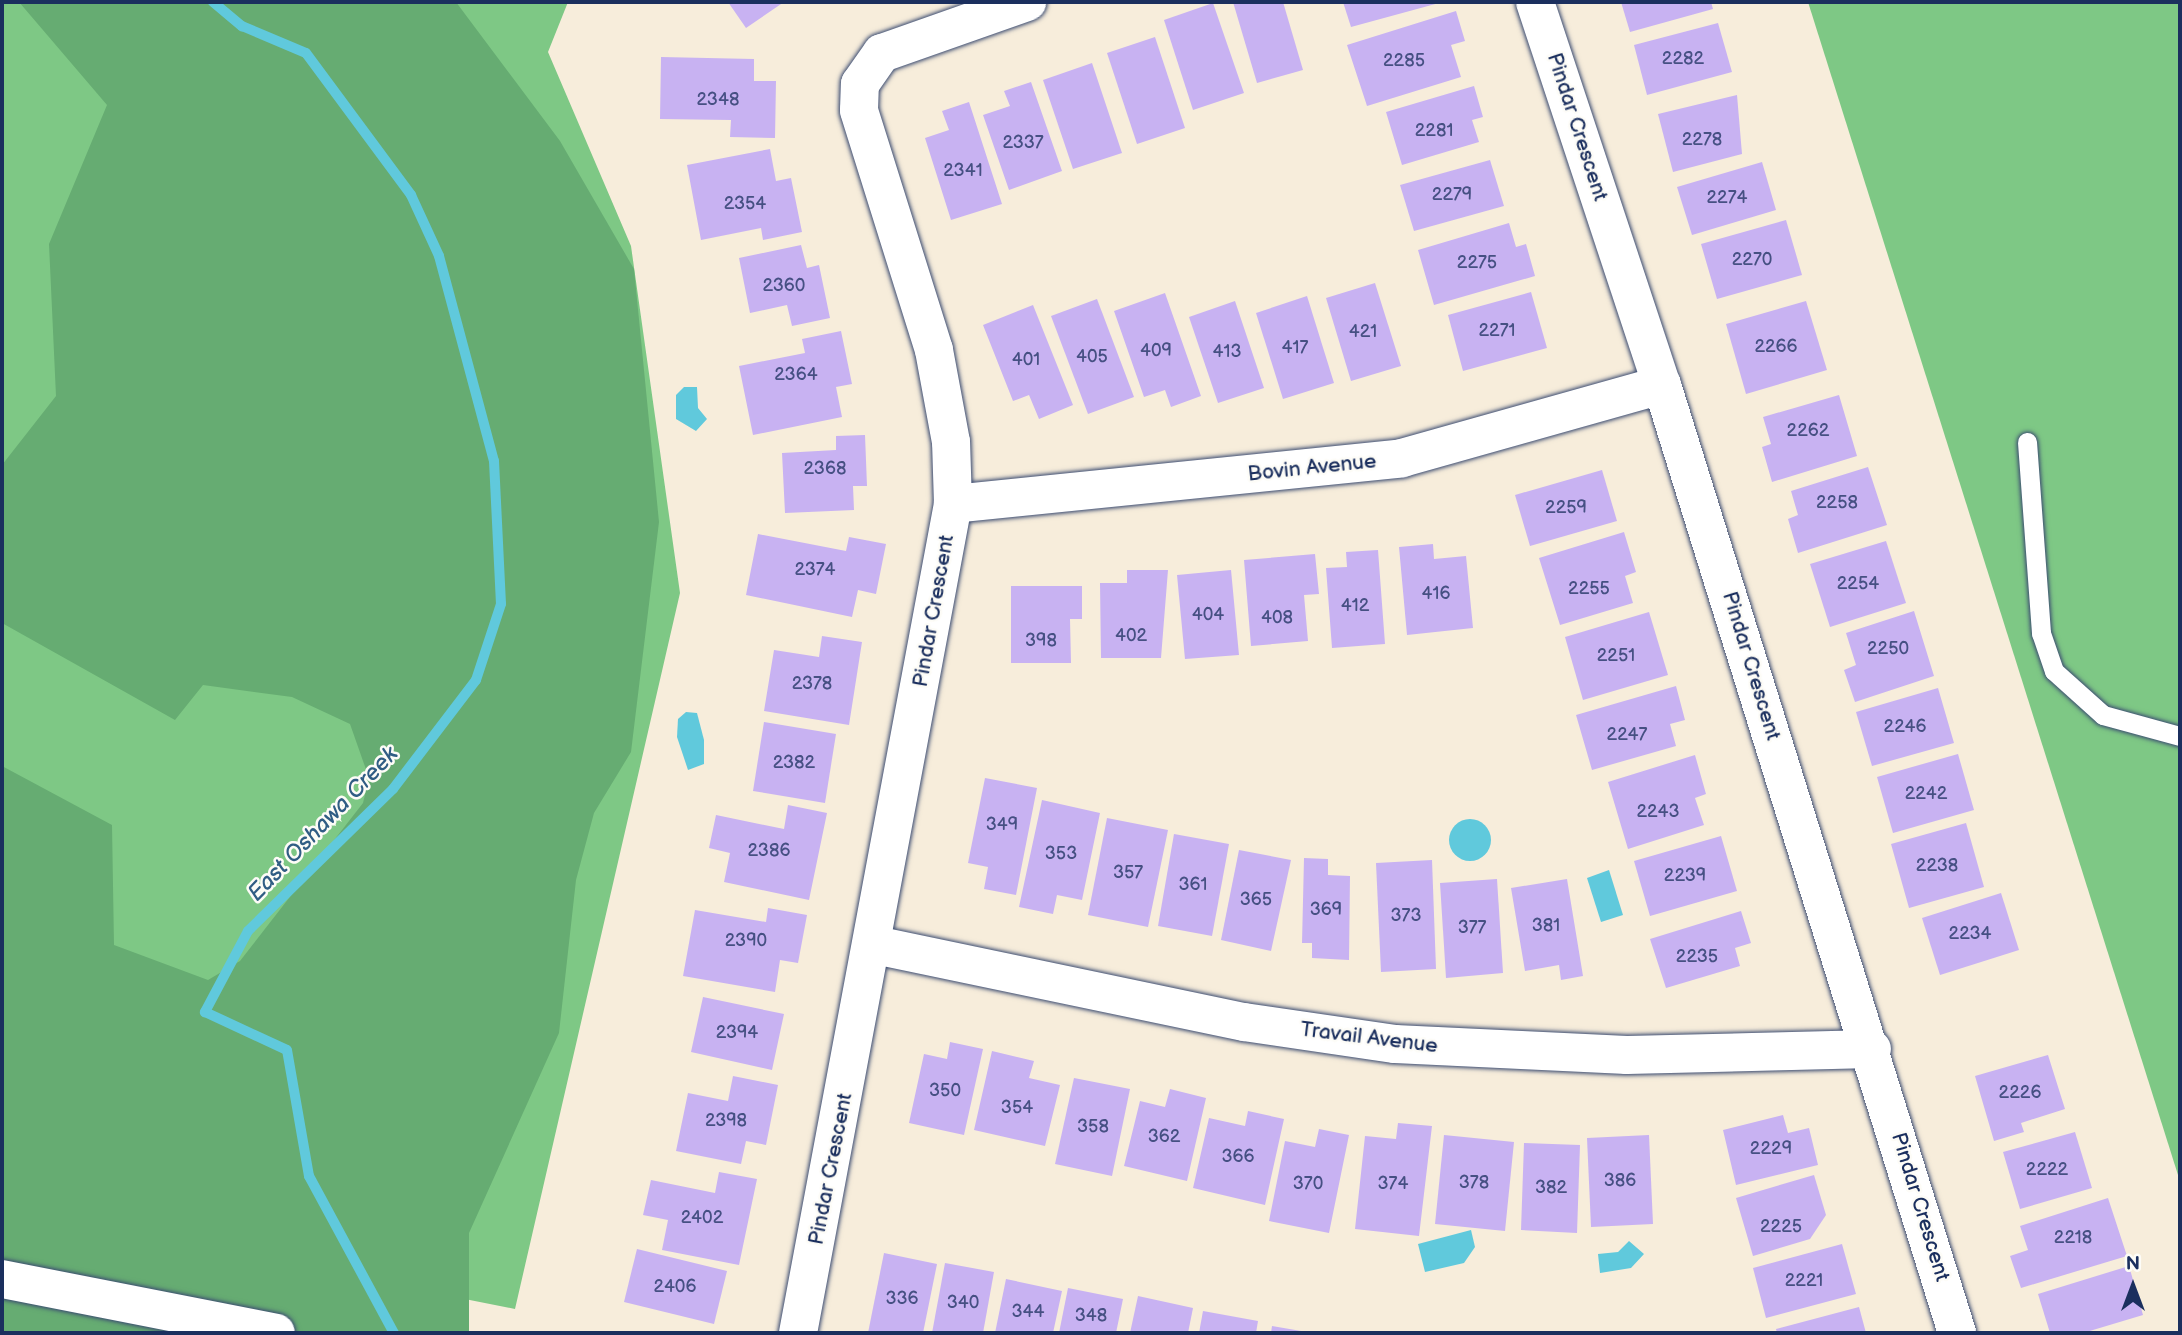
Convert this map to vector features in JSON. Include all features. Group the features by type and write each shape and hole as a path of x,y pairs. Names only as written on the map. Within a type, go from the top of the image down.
{"street":[{"name":"Pindar Crescent","path":"798,1333 875,945 953,504 951,442 934,350 859,110 860,84 882,53 1027,2"},
{"name":"Pindar Crescent","path":"1535,2 1662,385 1872,1049 1957,1333"},
{"name":"Bovin Avenue","path":"953,504 1402,458 1662,385"},
{"name":"Travail Avenue","path":"875,945 1244,1022 1395,1044 1627,1055 1872,1049"},
{"path":"2,1279 276,1333"}],"lane":[{"path":"2027,442 2041,633 2054,671 2103,715 2180,736"}],"green space":[{"path":"2,2 568,2 548,52 631,246 680,593 515,1309 2,1207"},
{"path":"19,2 456,2 560,141 634,269 659,522 631,752 594,813 576,880 559,1033 469,1233 469,1333 2,1333 2,766 112,825 114,945 208,980 240,961 363,803 369,778 350,724 292,697 203,685 175,720 2,623 2,465 56,396 49,244 107,105"},
{"path":"1808,2 2180,2 2178,1175"}],"water":[{"path":"684,387 697,387 698,408 707,419 696,431 676,419 676,395"},
{"path":"686,712 697,713 704,740 704,764 688,770 677,737 678,719"},
{"path":"1470,819 1485,825 1491,840 1485,855 1470,861 1455,855 1449,840 1455,825"},
{"path":"1609,870 1623,915 1601,922 1587,878"},
{"path":"1471,1230 1475,1247 1464,1263 1425,1272 1418,1244"},
{"path":"1629,1241 1644,1254 1631,1268 1600,1273 1598,1254 1618,1252"}],"building":[{"path":"728,2 784,2 746,28"},
{"path":"1233,2 1283,2 1303,70 1257,83"},
{"path":"1343,2 1439,2 1439,3 1351,27"},
{"path":"1621,2 1711,2 1713,9 1630,32"},
{"path":"1213,3 1244,93 1193,110 1164,20"},
{"path":"1456,11 1465,41 1451,45 1461,77 1367,106 1347,45"},
{"path":"1718,23 1732,72 1647,95 1634,45"},
{"path":"1155,37 1185,128 1137,144 1107,53"},
{"path":"661,57 754,59 754,81 776,81 775,138 730,137 731,120 660,119"},
{"path":"1092,63 1122,153 1073,169 1043,80"},
{"path":"1031,82 1062,171 1009,190 983,115 1010,106 1004,91"},
{"path":"1474,86 1483,117 1472,120 1479,142 1402,165 1386,112"},
{"path":"1737,95 1742,154 1673,172 1658,114"},
{"path":"969,102 1002,204 951,220 925,138 949,130 942,111"},
{"path":"770,149 776,181 791,178 802,232 763,240 761,228 701,240 687,165"},
{"path":"1490,160 1504,206 1414,231 1400,185"},
{"path":"1762,162 1776,210 1692,235 1677,187"},
{"path":"1786,220 1802,275 1717,299 1701,244"},
{"path":"1509,223 1516,247 1526,244 1535,276 1434,305 1418,250"},
{"path":"801,245 807,268 819,265 830,318 792,326 787,305 750,313 739,258"},
{"path":"1375,283 1401,366 1351,381 1326,298"},
{"path":"1531,292 1547,348 1463,371 1448,315"},
{"path":"1165,293 1201,396 1171,407 1165,390 1144,397 1114,311"},
{"path":"1307,296 1334,383 1283,399 1256,313"},
{"path":"1097,299 1134,397 1088,414 1051,316"},
{"path":"1235,301 1264,388 1218,403 1189,317"},
{"path":"1806,301 1827,370 1746,394 1726,324"},
{"path":"1033,305 1073,405 1039,419 1029,395 1013,401 983,325"},
{"path":"841,331 852,384 836,387 842,417 753,435 739,366 805,353 802,339"},
{"path":"1839,395 1857,456 1772,482 1762,447 1771,444 1763,417"},
{"path":"865,435 867,486 853,486 854,510 785,513 782,453 836,450 836,436"},
{"path":"1868,467 1887,525 1798,553 1788,519 1798,515 1791,491"},
{"path":"1602,470 1617,521 1530,546 1515,495"},
{"path":"1624,532 1636,572 1625,576 1633,603 1560,625 1539,558"},
{"path":"758,534 846,551 849,537 886,544 876,594 858,590 852,617 746,595"},
{"path":"1886,541 1906,603 1830,627 1810,564"},
{"path":"1433,544 1434,559 1466,556 1473,628 1407,635 1399,547"},
{"path":"1378,550 1385,644 1332,648 1326,568 1347,567 1346,552"},
{"path":"1315,554 1319,594 1304,595 1308,641 1251,646 1244,560"},
{"path":"1127,570 1168,570 1161,658 1101,658 1100,583 1127,583"},
{"path":"1231,570 1239,655 1185,659 1177,575"},
{"path":"1011,586 1082,586 1082,619 1070,619 1071,663 1011,663"},
{"path":"1914,611 1934,676 1855,702 1844,670 1856,665 1846,633"},
{"path":"1649,612 1668,675 1583,700 1565,637"},
{"path":"822,636 862,642 849,725 764,711 774,650 819,657"},
{"path":"1676,686 1685,720 1670,724 1676,746 1592,770 1576,715"},
{"path":"1938,688 1954,743 1872,766 1856,712"},
{"path":"764,722 836,734 825,803 753,791"},
{"path":"1958,754 1974,810 1893,833 1877,777"},
{"path":"1695,755 1706,794 1695,798 1704,825 1628,849 1608,782"},
{"path":"985,778 1037,788 1016,895 984,889 988,867 968,863"},
{"path":"1042,800 1100,813 1082,900 1057,895 1053,914 1019,907"},
{"path":"788,805 827,813 809,900 724,882 730,853 709,848 716,815 784,829"},
{"path":"1107,818 1168,830 1148,927 1088,915"},
{"path":"1966,823 1984,887 1909,908 1891,844"},
{"path":"1174,834 1229,844 1212,936 1158,926"},
{"path":"1721,836 1737,891 1650,916 1634,861"},
{"path":"1239,850 1291,860 1271,951 1221,940"},
{"path":"1304,858 1328,859 1328,875 1350,876 1349,960 1312,958 1312,943 1302,943"},
{"path":"1432,860 1436,969 1381,972 1376,863"},
{"path":"1497,879 1503,973 1446,978 1440,883"},
{"path":"1567,879 1583,976 1561,980 1559,965 1525,971 1511,888"},
{"path":"2001,893 2019,950 1940,975 1922,918"},
{"path":"768,908 807,915 798,963 780,960 775,992 683,976 695,910 766,922"},
{"path":"1741,911 1751,943 1735,948 1740,966 1666,988 1650,939"},
{"path":"703,997 784,1014 772,1070 691,1052"},
{"path":"950,1042 983,1049 964,1135 909,1123 924,1054 947,1059"},
{"path":"992,1051 1034,1061 1029,1078 1060,1085 1045,1146 974,1130"},
{"path":"2048,1055 2065,1109 2021,1123 2024,1132 1994,1141 1975,1076"},
{"path":"733,1076 778,1085 766,1145 746,1141 741,1164 676,1151 688,1093 728,1101"},
{"path":"1074,1078 1130,1089 1112,1176 1055,1164"},
{"path":"1170,1089 1206,1098 1187,1181 1124,1166 1140,1101 1165,1107"},
{"path":"1248,1111 1284,1119 1265,1205 1193,1188 1209,1118 1245,1126"},
{"path":"1783,1115 1788,1133 1809,1128 1818,1165 1736,1185 1723,1130"},
{"path":"1398,1123 1432,1126 1419,1236 1355,1229 1365,1136 1396,1139"},
{"path":"1319,1129 1349,1135 1329,1233 1269,1221 1285,1141 1315,1147"},
{"path":"2075,1132 2092,1188 2020,1209 2003,1152"},
{"path":"1444,1135 1514,1142 1505,1231 1435,1224"},
{"path":"1649,1135 1653,1224 1591,1227 1587,1138"},
{"path":"1524,1143 1580,1145 1577,1233 1521,1230"},
{"path":"719,1172 757,1179 739,1265 662,1250 668,1220 643,1215 651,1180 715,1193"},
{"path":"1814,1175 1826,1215 1810,1239 1753,1256 1736,1198"},
{"path":"2108,1198 2127,1256 2021,1288 2010,1256 2028,1250 2020,1226"},
{"path":"1842,1244 1856,1294 1766,1318 1753,1268"},
{"path":"637,1249 727,1271 714,1324 624,1302"},
{"path":"884,1253 937,1264 923,1333 868,1333"},
{"path":"945,1263 994,1272 983,1333 932,1333"},
{"path":"2129,1266 2143,1315 2083,1333 2050,1333 2038,1294"},
{"path":"1006,1279 1062,1291 1053,1333 995,1333"},
{"path":"1068,1288 1123,1299 1116,1333 1059,1333"},
{"path":"1138,1296 1193,1308 1188,1333 1130,1333"},
{"path":"1859,1307 1866,1333 1777,1333 1776,1329"},
{"path":"1203,1311 1258,1321 1256,1333 1199,1333"},
{"path":"1272,1326 1307,1332 1307,1333 1271,1333"}],"waterway":[{"name":"East Oshawa Creek","path":"213,2 242,26 306,53 411,195 439,256 494,461 501,604 476,680 393,789 248,931 205,1012 287,1050 309,1176 394,1333"}]}
